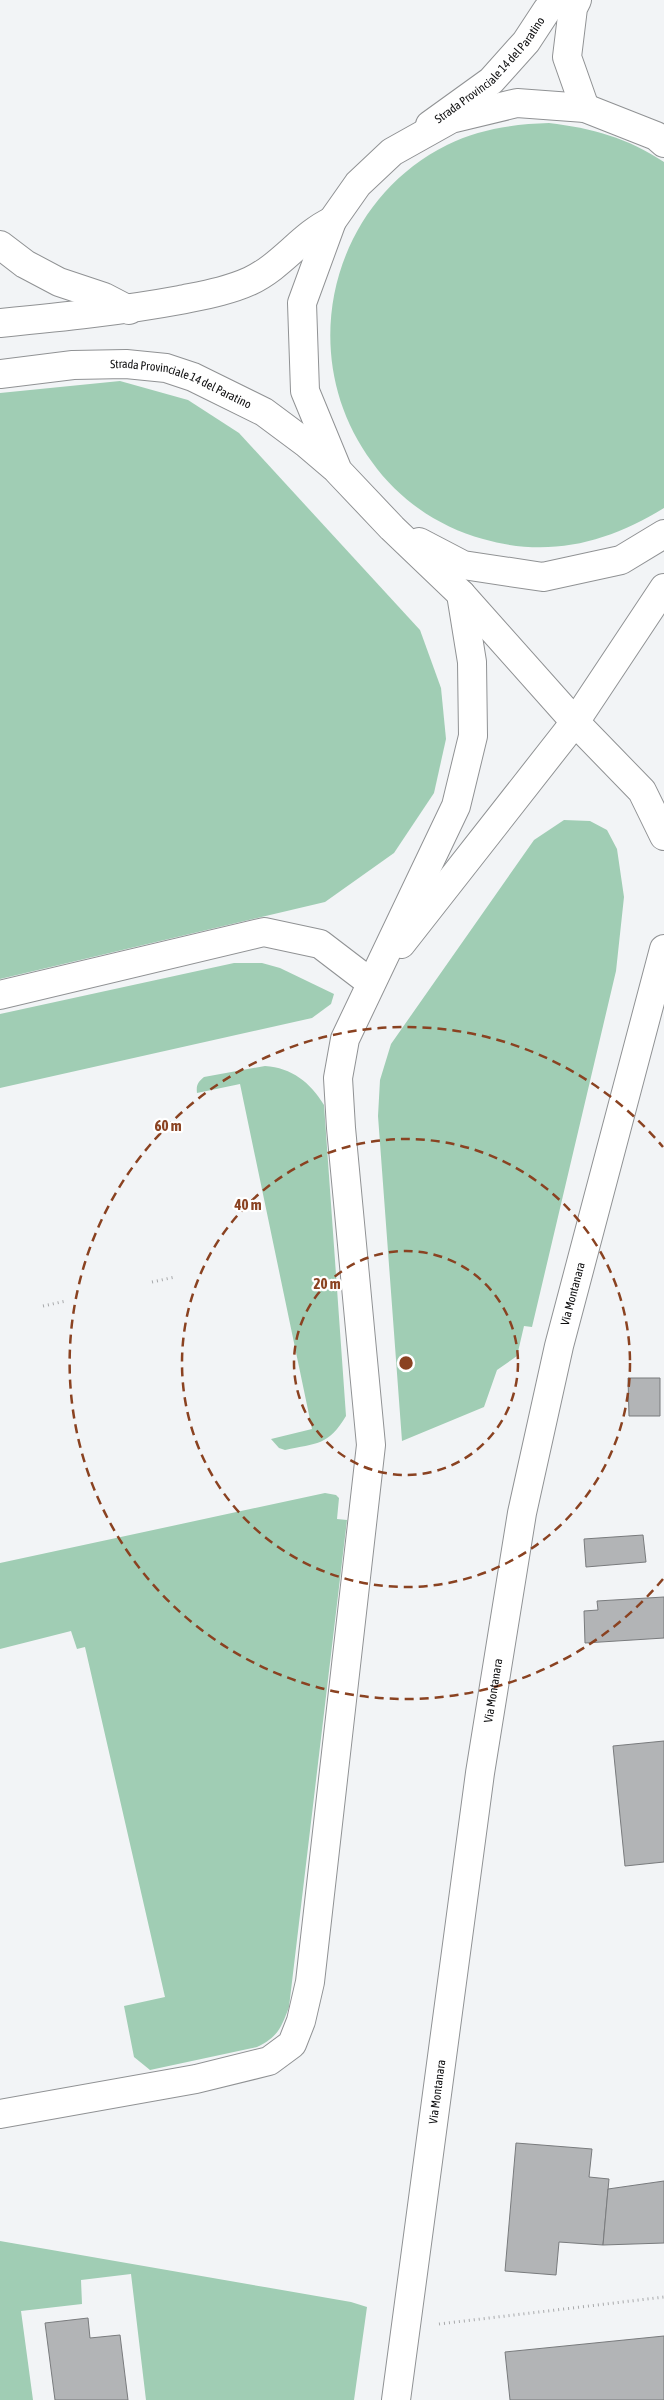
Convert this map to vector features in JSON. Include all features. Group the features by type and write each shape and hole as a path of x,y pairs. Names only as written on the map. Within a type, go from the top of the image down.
{"main road":[{"name":"Strada Provinciale 14 del Paratino","path":"392,152 492,80 526,42 547,10 558,0"},
{"path":"577,0 573,8 567,57 585,108"},
{"path":"338,471 305,391 302,304 332,221 358,184 392,152 451,119 518,104 585,108 661,138"},
{"path":"0,323 129,310 225,290 250,281 296,249 318,228 332,221"},
{"path":"0,245 25,264 59,282 104,297 129,310"},
{"name":"Strada Provinciale 14 del Paratino","path":"0,374 73,365 126,364 166,368 193,377 264,412 307,444 338,471 392,528 461,594 575,722 642,791 664,836"},
{"path":"392,528 463,565 543,577 621,560 664,534"},
{"path":"371,983 575,722 664,588"},
{"path":"0,2114 196,2079 269,2060 292,2044 301,2021 310,1982 371,1445 338,1078 345,1039 456,806 473,736 472,662 461,594"},
{"path":"0,995 264,932 320,944 371,983"},
{"name":"Via Montanara","path":"396,2400 478,1783 522,1513 559,1346 658,983 664,949"}],"path":[{"path":"152,1282 175,1277"},
{"path":"43,1306 66,1301"},
{"path":"438,2324 664,2297"}],"green space":[{"path":"549,123 609,135 637,146 664,162 664,508 643,520 599,538 577,544 531,547 507,545 483,539 451,527 407,500 383,476 372,462 348,421 334,376 330,331 336,286 351,244 375,205 407,171 447,145 472,135 510,126"},
{"path":"120,381 188,400 239,433 420,630 441,688 446,739 434,793 394,853 325,902 0,979 0,393"},
{"path":"564,820 590,821 607,830 617,849 624,897 616,971 532,1327 524,1326 517,1356 497,1370 484,1407 402,1441 378,1116 380,1080 391,1044 534,840"},
{"path":"234,963 262,963 280,968 334,994 331,1004 312,1018 0,1088 0,1014"},
{"path":"265,1066 275,1067 292,1073 313,1089 324,1105 346,1416 340,1426 321,1442 285,1450 279,1448 271,1439 312,1429 240,1084 197,1093 198,1084 204,1077"},
{"path":"325,1493 336,1495 339,1498 337,1519 347,1520 289,2007 278,2031 270,2039 257,2047 150,2070 134,2057 124,2006 165,1997 85,1647 77,1649 71,1631 0,1649 0,1563"},
{"path":"0,2241 351,2302 367,2307 354,2400 146,2400 131,2274 81,2280 82,2304 21,2311 33,2400 0,2400"}],"building":[{"path":"628,1378 660,1378 660,1416 629,1416"},
{"path":"643,1535 646,1562 586,1567 584,1539"},
{"path":"664,1597 664,1638 585,1643 584,1611 598,1610 597,1601"},
{"path":"664,1741 664,1862 625,1866 613,1746"},
{"path":"516,2143 592,2149 589,2177 609,2179 603,2245 559,2242 556,2275 505,2271"},
{"path":"664,2181 664,2243 603,2245 608,2189"},
{"path":"88,2318 90,2338 120,2335 128,2400 55,2400 45,2323"},
{"path":"664,2336 664,2400 510,2400 505,2352"}]}
